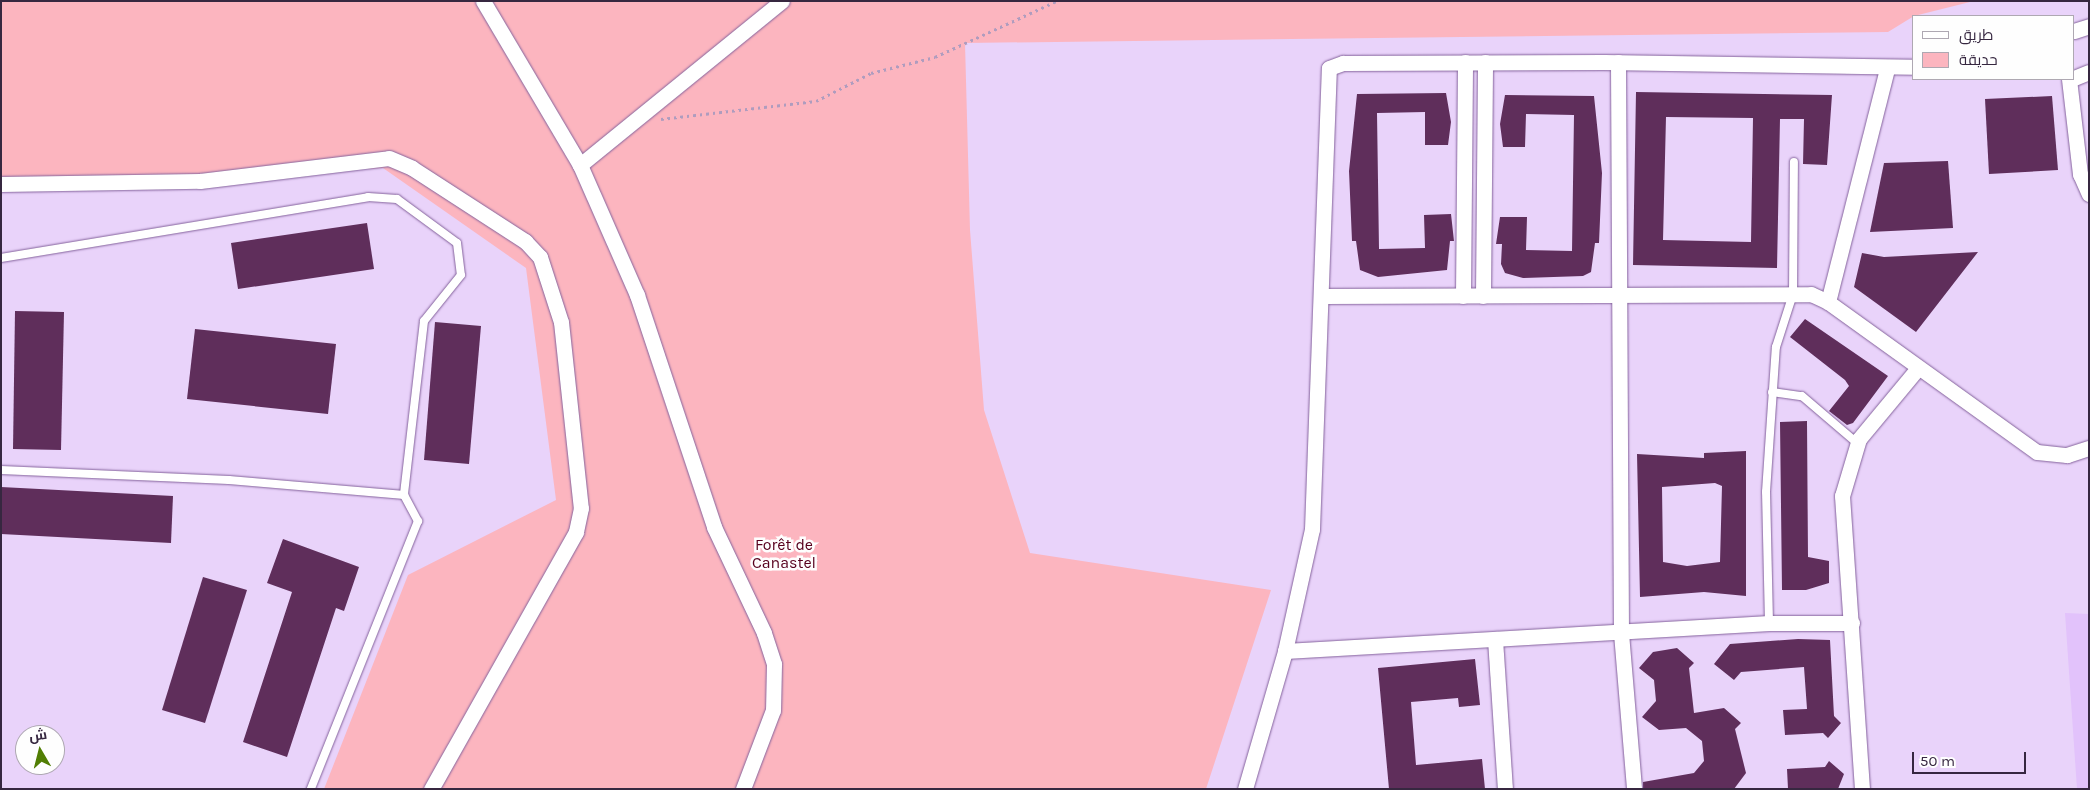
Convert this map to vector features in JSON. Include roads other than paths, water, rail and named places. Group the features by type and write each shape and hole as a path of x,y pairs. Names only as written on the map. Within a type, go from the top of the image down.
{"street":[{"path":"483,1 580,165 637,295 714,527 764,633 774,664 773,710 743,789"},
{"path":"580,165 782,1"},
{"path":"2075,31 2089,26"},
{"path":"1463,296 1465,62"},
{"path":"1483,296 1485,62"},
{"path":"1618,62 1616,296 1622,633 1634,789"},
{"path":"1245,789 1285,651 1312,529 1329,68 1343,63 1618,62 1912,68"},
{"path":"1828,302 1887,69"},
{"path":"2075,77 2089,72"},
{"path":"2071,80 2080,174 2089,194"},
{"path":"1,184 200,181 389,158 412,168 525,240 540,257 561,322 581,508 576,532 431,789"},
{"path":"1464,211 1484,210"},
{"path":"1322,296 1811,294 1828,302 2037,452 2067,455 2089,448"},
{"path":"1862,789 1842,496 1858,443 1918,368"},
{"path":"1285,651 1769,623 1852,624"},
{"path":"1495,639 1505,789"}],"lane":[{"path":"1769,623 1766,492 1776,347 1793,294 1794,162"},
{"path":"1,258 368,197 397,199 457,243 461,275 424,321 404,495 418,521 311,789"},
{"path":"1772,392 1802,396 1858,443"},
{"path":"1,470 228,480 404,495"}],"park label":[{"name":"Forêt de Canastel","path":"784,554"}]}
